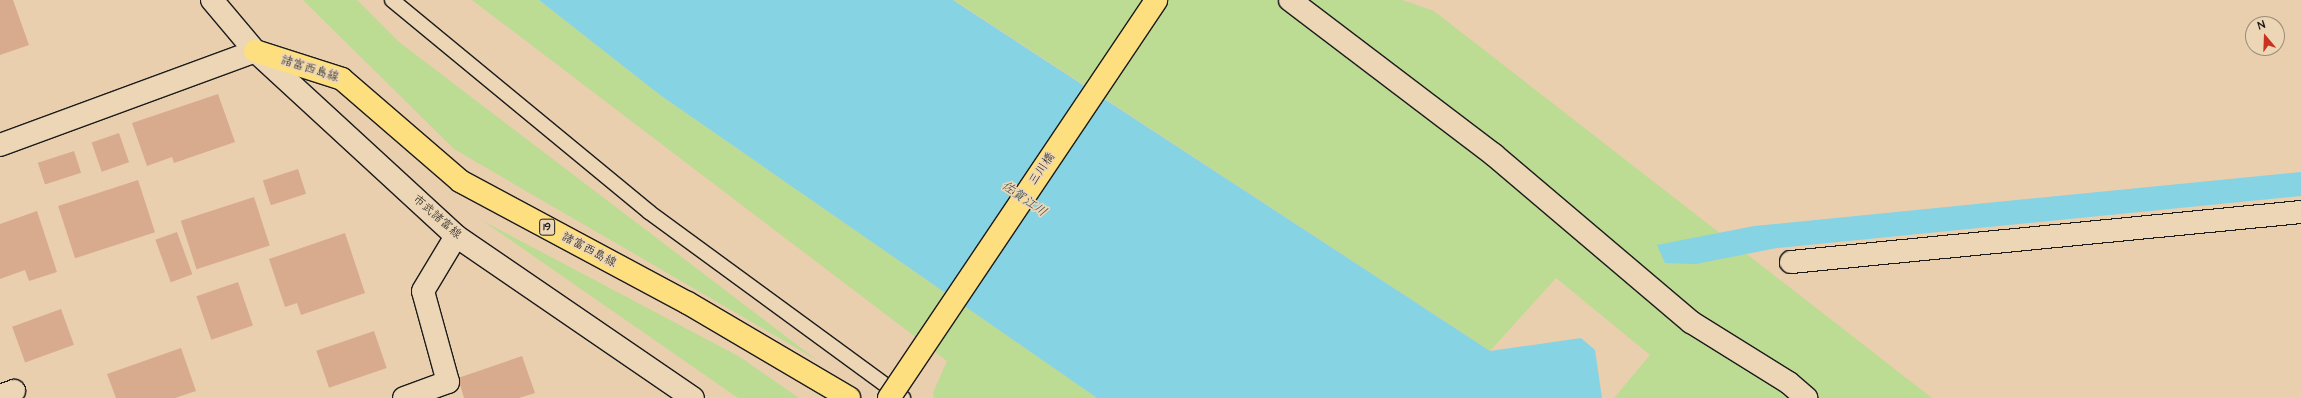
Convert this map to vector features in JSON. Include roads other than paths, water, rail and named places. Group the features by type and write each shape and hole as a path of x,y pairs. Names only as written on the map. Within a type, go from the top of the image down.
{"main road":[{"name":"三川橋","path":"895,396 1156,0"},
{"name":"諸富西島線","path":"255,51 342,79 460,181 688,303 848,398"}],"street":[{"name":"市武諸富線","path":"212,0 255,51 456,236 693,398"},
{"path":"1290,0 1494,155 1691,322 1789,383 1806,398"},
{"path":"0,145 255,51"},
{"path":"1791,262 2301,212"},
{"path":"404,398 448,390 423,291 456,236"}],"lane":[{"path":"392,0 649,212 895,396"}],"water":[{"name":"佐賀江川","path":"539,0 953,0 1490,351 1581,338 1595,350 1602,398 1097,398 660,95"},
{"path":"2301,172 2301,196 1777,248 1696,264 1665,263 1657,245 1754,226"}]}
